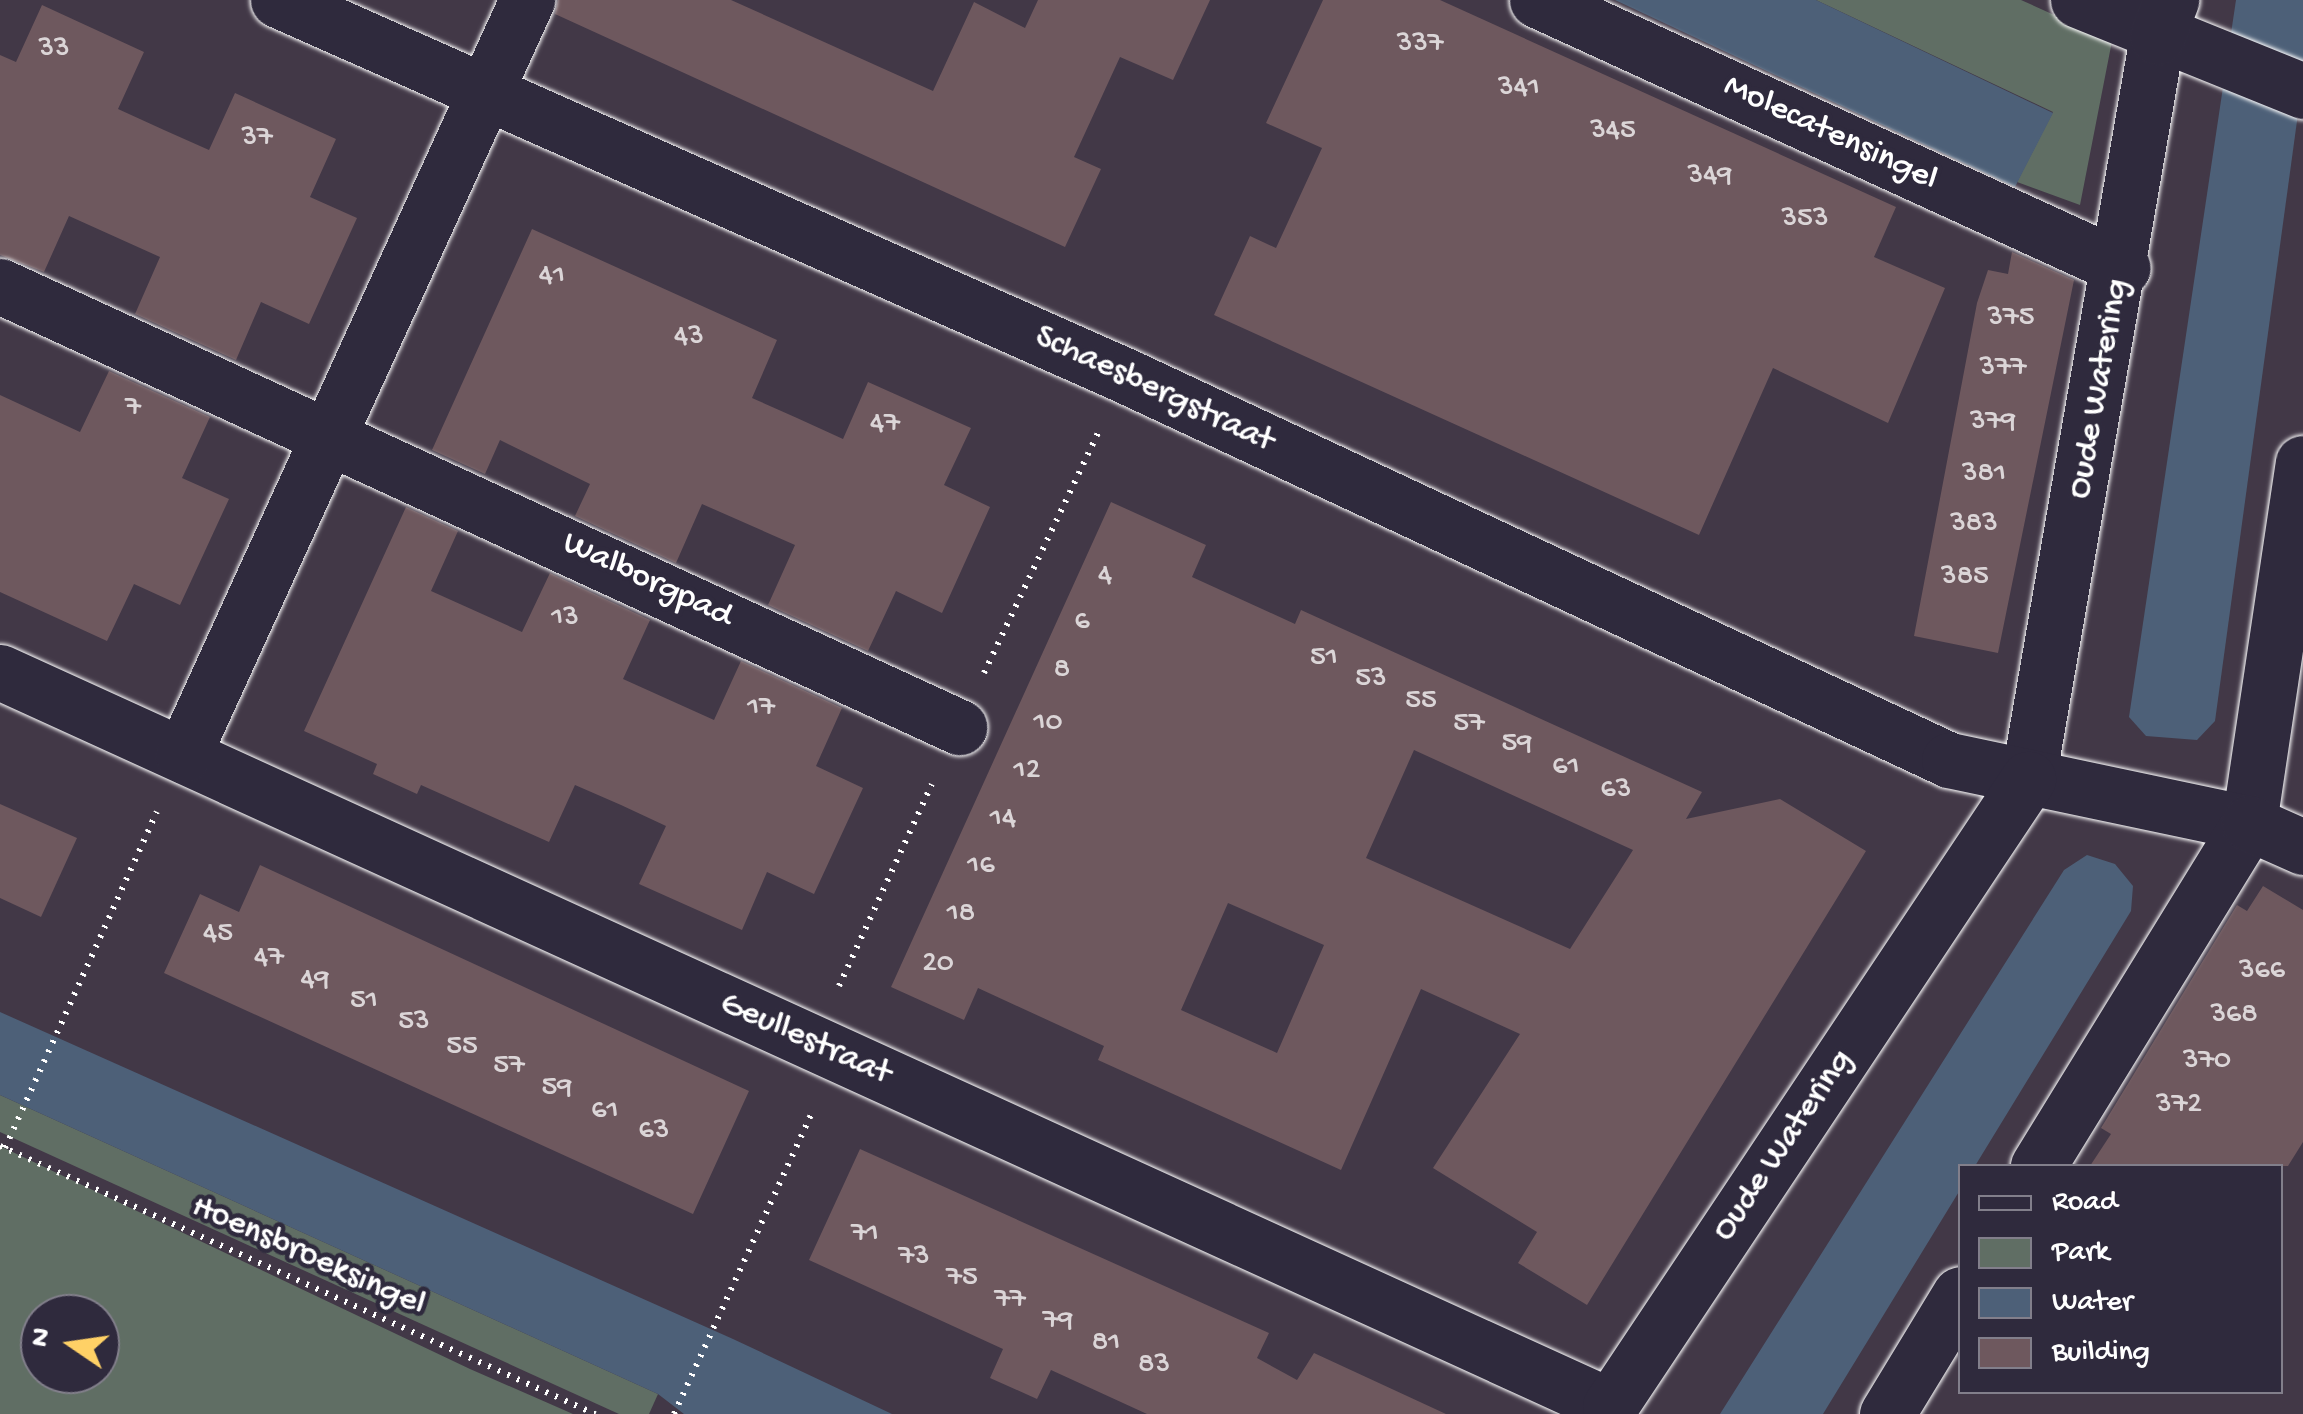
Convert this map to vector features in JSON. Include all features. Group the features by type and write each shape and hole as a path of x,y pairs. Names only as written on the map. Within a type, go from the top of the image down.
{"street":[{"name":"Schaesbergstraat","path":"278,0 1126,376 1948,760 2028,779"},
{"path":"182,755 335,435 527,0"},
{"name":"Molecatensingel","path":"1537,0 2122,268"},
{"path":"2078,0 2164,18 2220,56 2303,91"},
{"name":"Oude Watering","path":"1608,1410 2028,779 2164,18"},
{"name":"Walborgpad","path":"0,286 335,435 958,727"},
{"path":"2039,1164 2248,823 2303,463"},
{"name":"Geullestraat","path":"0,672 1608,1410"},
{"path":"2028,779 2248,823 2303,848"},
{"path":"1887,1414 1958,1297"}],"path":[{"path":"2,1147 182,755"},
{"path":"674,1414 724,1312 838,1054"},
{"name":"Hoensbroeksingel","path":"2,1147 596,1414"}],"green space":[{"path":"1816,0 2021,0 2112,41 2080,205 2017,182 2053,112"},
{"path":"0,1095 658,1394 649,1414 619,1414 0,1132"},
{"path":"0,1146 470,1369 573,1414 0,1414"}],"water":[{"path":"1615,0 1816,0 2053,113 2015,187"},
{"path":"2236,0 2303,0 2303,77 2215,721 2197,740 2146,736 2129,717"},
{"path":"2087,855 2115,864 2133,886 2131,911 1976,1164 1958,1164 1958,1193 1823,1414 1720,1414 2064,870"},
{"path":"0,1012 733,1339 892,1414 684,1414 658,1394 0,1095"}],"building":[{"path":"558,0 731,0 933,91 974,2 1025,28 1038,0 1210,0 1173,80 1120,57 1074,157 1101,169 1065,247 555,14"},
{"path":"1323,0 1440,0 1896,207 1874,257 1945,288 1888,423 1773,368 1699,535 1214,315 1250,236 1276,248 1322,148 1266,123"},
{"path":"42,5 144,52 118,109 164,130 209,150 235,93 336,139 310,197 357,218 309,324 261,302 236,360 135,314 160,257 69,216 44,272 0,255 0,55 16,62"},
{"path":"532,229 777,340 752,398 843,439 868,382 971,428 944,485 990,507 942,613 896,591 868,651 768,605 795,545 702,504 676,563 575,516 590,484 500,440 485,474 432,450"},
{"path":"2012,252 2074,280 1998,653 1914,636 1977,303 1988,270 2008,274"},
{"path":"109,371 210,417 182,478 229,499 180,605 134,584 107,641 0,592 0,395 80,432"},
{"path":"1111,502 1206,545 1192,577 1295,624 1301,610 1702,792 1686,819 1780,799 1866,851 1587,1305 1518,1263 1537,1232 1433,1168 1520,1034 1421,989 1341,1170 1098,1060 1104,1046 978,988 964,1020 891,987","holes":["1414,750 1633,850 1570,949 1366,858","1228,903 1324,945 1277,1053 1181,1010"]},
{"path":"406,507 458,531 431,591 522,632 550,573 650,620 623,679 714,720 741,661 842,708 816,766 863,788 814,894 767,872 742,930 639,884 666,826 621,805 575,785 549,842 421,785 417,794 373,774 377,764 304,731"},
{"path":"0,804 77,838 41,917 0,898"},
{"path":"260,865 749,1091 693,1214 164,973 200,894 239,912"},
{"path":"2263,886 2303,910 2303,1142 2288,1166 2091,1164 2111,1134 2101,1128 2237,905 2247,911"},
{"path":"860,1149 1269,1333 1257,1358 1297,1380 1314,1353 1446,1414 1147,1414 1051,1370 1037,1399 990,1378 1003,1349 809,1260"}]}
